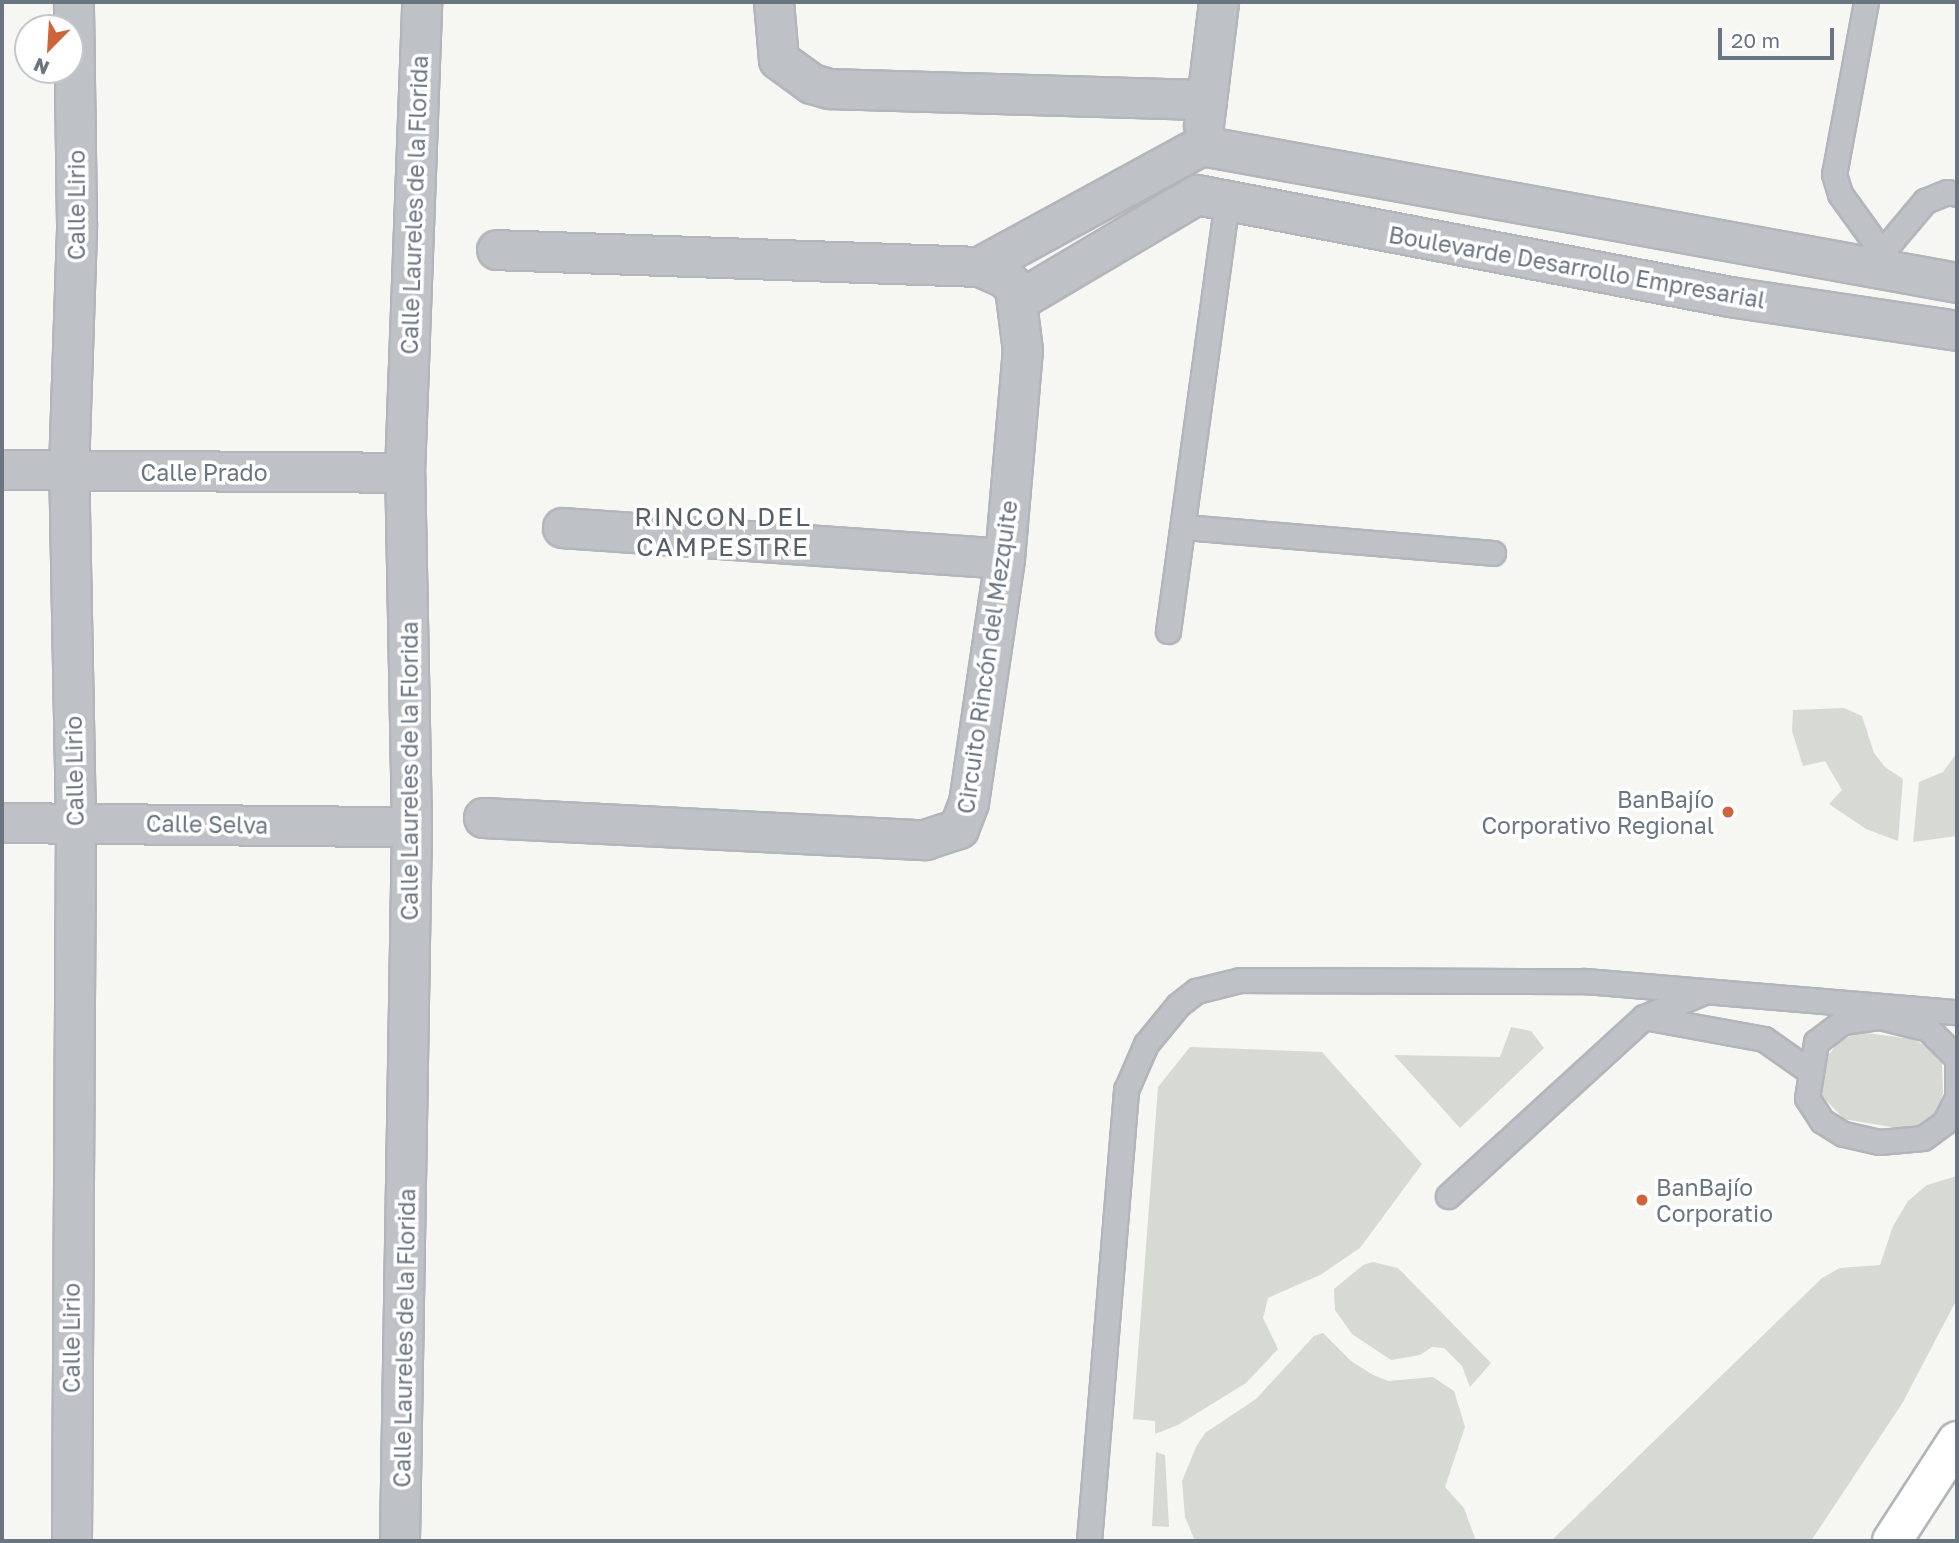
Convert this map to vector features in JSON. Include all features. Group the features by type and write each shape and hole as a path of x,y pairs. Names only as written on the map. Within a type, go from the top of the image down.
{"main road":[{"path":"1892,1541 1957,1441"}],"street":[{"name":"Calle Lirio","path":"72,1541 76,823 69,471 77,224 74,2"},
{"name":"Calle Laureles de la Florida","path":"400,1541 412,827 405,472 422,2"},
{"path":"498,250 980,267 1005,278 1020,300 1212,198 1202,146 1219,2"},
{"path":"773,9 779,60 811,84 831,89 1207,100"},
{"path":"980,267 1202,146 1743,244 1890,263 1957,283"},
{"name":"Boulevarde Desarrollo Empresarial","path":"1212,198 1730,297 1957,331"},
{"path":"1730,297 1743,244"},
{"name":"Circuito Rincón del Mezquite","path":"484,818 925,841 947,836 965,823 1005,559 1023,351 1020,300"},
{"name":"Calle Prado","path":"2,470 405,472"},
{"path":"563,528 1005,559"},
{"name":"Calle Selva","path":"2,822 412,827"}],"lane":[{"path":"1866,2 1834,174 1840,194 1890,263 1925,201 1947,192 1957,194"},
{"path":"1168,631 1184,527 1212,198"},
{"path":"1184,527 1493,553"},
{"path":"1089,1541 1126,1090 1146,1044 1178,1005 1196,991 1240,980 1585,981 1710,989 1957,1012"},
{"path":"1448,1196 1644,1017 1710,989"},
{"path":"1644,1017 1764,1040 1808,1070"},
{"path":"1880,1017 1928,1029 1957,1058 1957,1098 1945,1122 1923,1139 1879,1142 1843,1134 1822,1122 1807,1098 1808,1070 1816,1042 1843,1022 1880,1017"}],"shaded area":[{"path":"1844,708 1862,716 1874,753 1885,767 1903,779 1898,841 1866,829 1829,804 1842,790 1825,761 1803,766 1792,731 1793,710"},
{"path":"1957,753 1957,836 1913,842 1919,782 1943,772"},
{"path":"1511,1027 1531,1031 1544,1048 1460,1128 1394,1055 1500,1057"},
{"path":"1859,1032 1912,1039 1932,1049 1942,1063 1943,1094 1937,1111 1923,1125 1903,1129 1844,1119 1821,1095 1820,1077 1827,1057 1838,1042"},
{"path":"1190,1047 1322,1052 1422,1164 1360,1248 1320,1275 1268,1298 1263,1318 1278,1349 1246,1383 1178,1425 1155,1434 1155,1421 1133,1419 1158,1087"},
{"path":"1957,1176 1957,1299 1903,1402 1811,1541 1551,1541 1822,1278 1840,1268 1880,1265 1893,1226 1908,1201 1927,1185"},
{"path":"1373,1262 1398,1268 1491,1363 1470,1387 1462,1366 1444,1348 1432,1347 1420,1355 1391,1360 1352,1334 1335,1310 1334,1289 1363,1265"},
{"path":"1323,1333 1351,1361 1373,1375 1388,1381 1433,1377 1454,1391 1465,1427 1445,1487 1464,1508 1476,1541 1195,1541 1185,1517 1182,1481 1196,1447 1205,1433 1256,1399 1314,1336"},
{"path":"1156,1452 1165,1455 1169,1527 1152,1526"}],"place":[{"name":"BanBajío Corporativo Regional","path":"1728,812"},
{"name":"BanBajío Corporatio","path":"1642,1200"}],"district":[{"name":"RINCON DEL CAMPESTRE","path":"723,532"}]}
